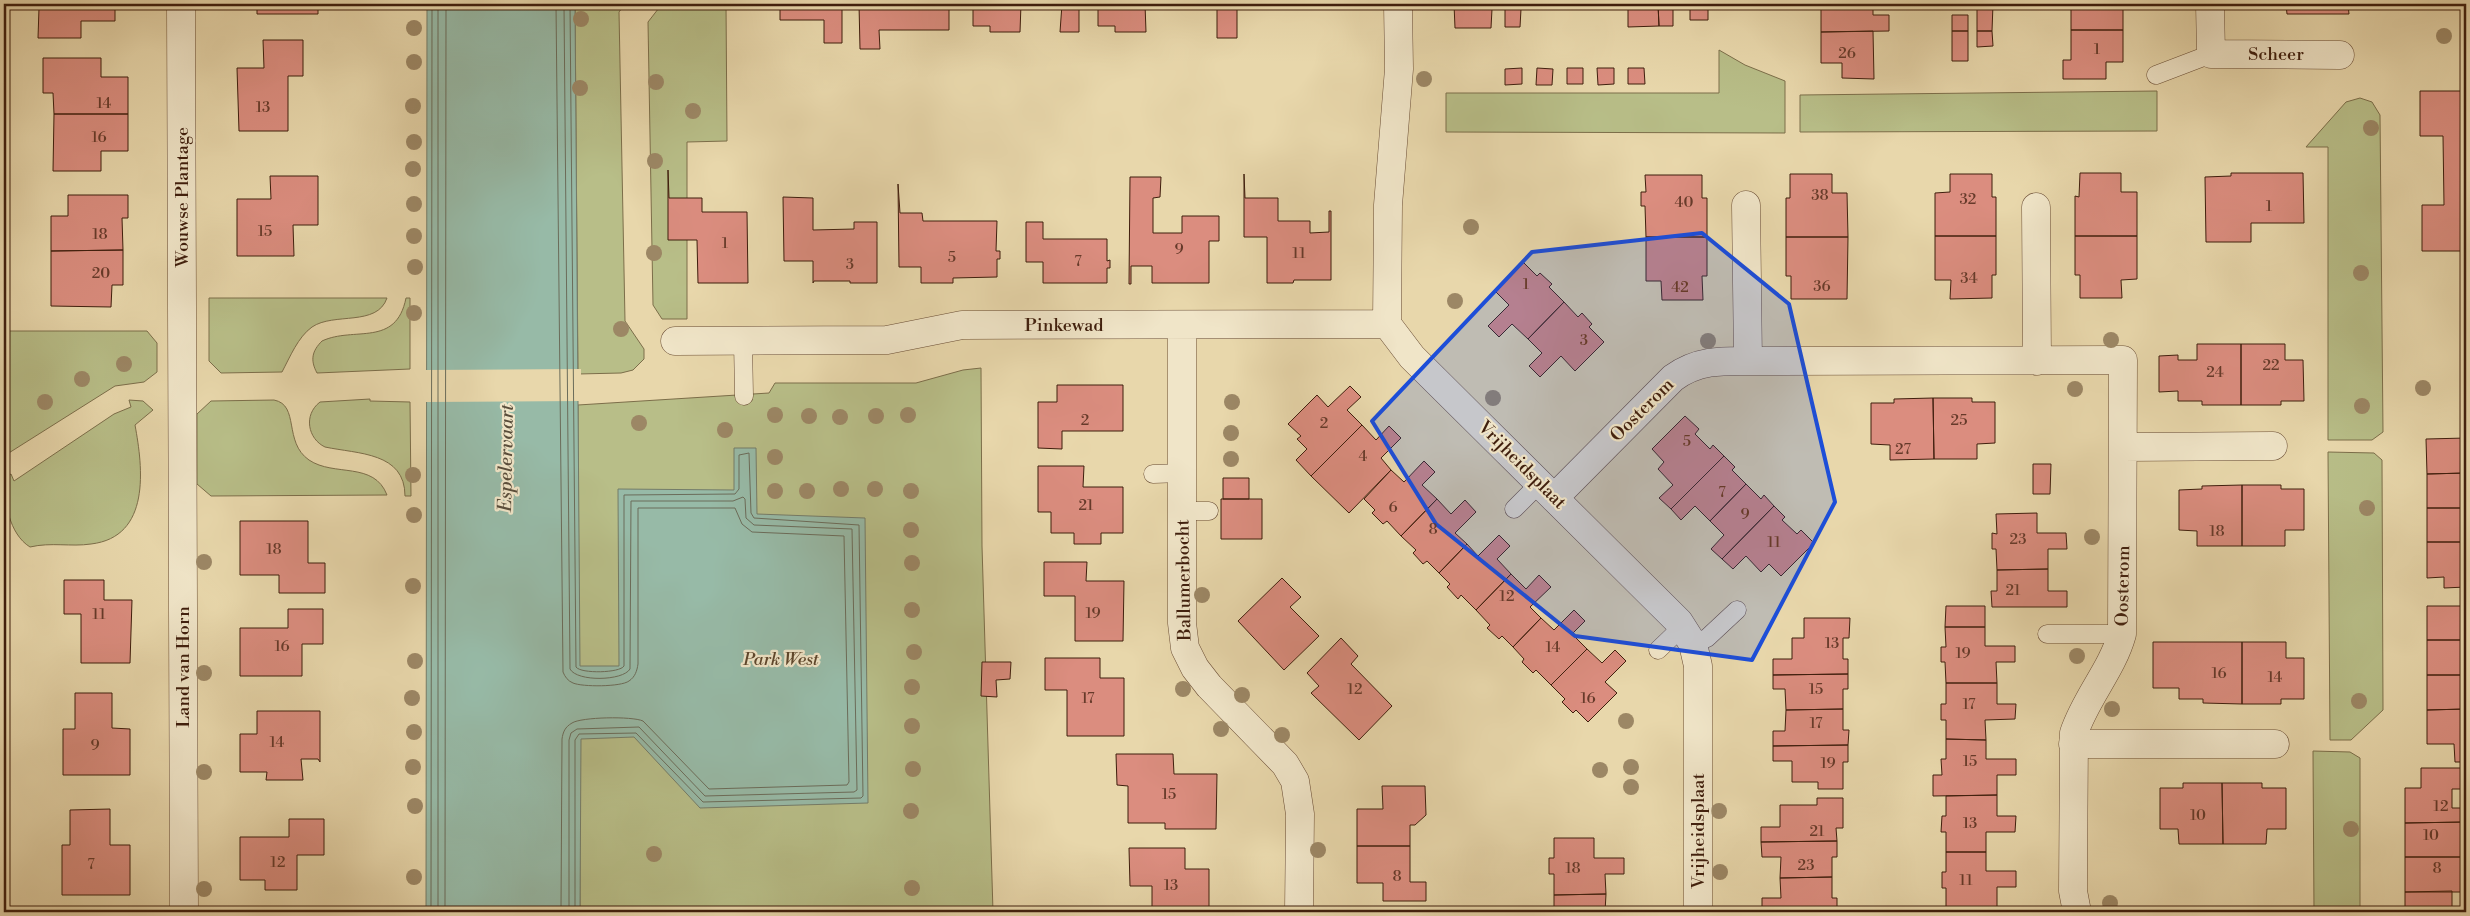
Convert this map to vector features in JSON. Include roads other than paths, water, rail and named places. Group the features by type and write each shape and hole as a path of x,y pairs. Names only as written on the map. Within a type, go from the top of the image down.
{"street":[{"name":"Wouwse Plantage","path":"181,4 182,421"},
{"path":"1387,324 1388,205 1399,69 1398,4"},
{"path":"2210,4 2211,54"},
{"name":"Scheer","path":"2211,54 2340,55"},
{"path":"1746,205 1748,361"},
{"path":"2036,207 2037,361"},
{"name":"Pinkewad","path":"675,341 887,340 962,325 1387,324"},
{"name":"Vrijheidsplaat","path":"1387,324 1412,356 1547,490 1688,636 1698,666 1698,912"},
{"name":"Ballumerbocht","path":"1182,325 1182,473 1196,511 1182,630 1185,648 1188,658 1209,686 1279,757 1295,781 1300,814 1299,912"},
{"name":"Oosterom","path":"1547,490 1673,378 1682,371 1702,363 1748,361 2123,360 2122,634 2113,660 2078,721 2073,744 2072,891 2077,912"},
{"name":"Land van Horn","path":"182,421 184,912"},
{"path":"2123,447 2273,446"},
{"path":"2073,744 2275,744"}],"lane":[{"path":"2156,75 2211,54"},
{"path":"743,341 744,396"},
{"path":"1153,474 1182,473"},
{"path":"1514,509 1547,490"},
{"path":"1658,650 1688,636 1707,638 1737,610"},
{"path":"2047,634 2122,634"}],"water":[{"name":"Espelervaart","path":"427,4 575,4 580,666 619,666 618,489 734,490 734,448 756,448 757,514 865,518 868,803 700,808 634,737 581,739 580,912 426,912"}],"park label":[{"name":"Park West","path":"781,659"}]}
